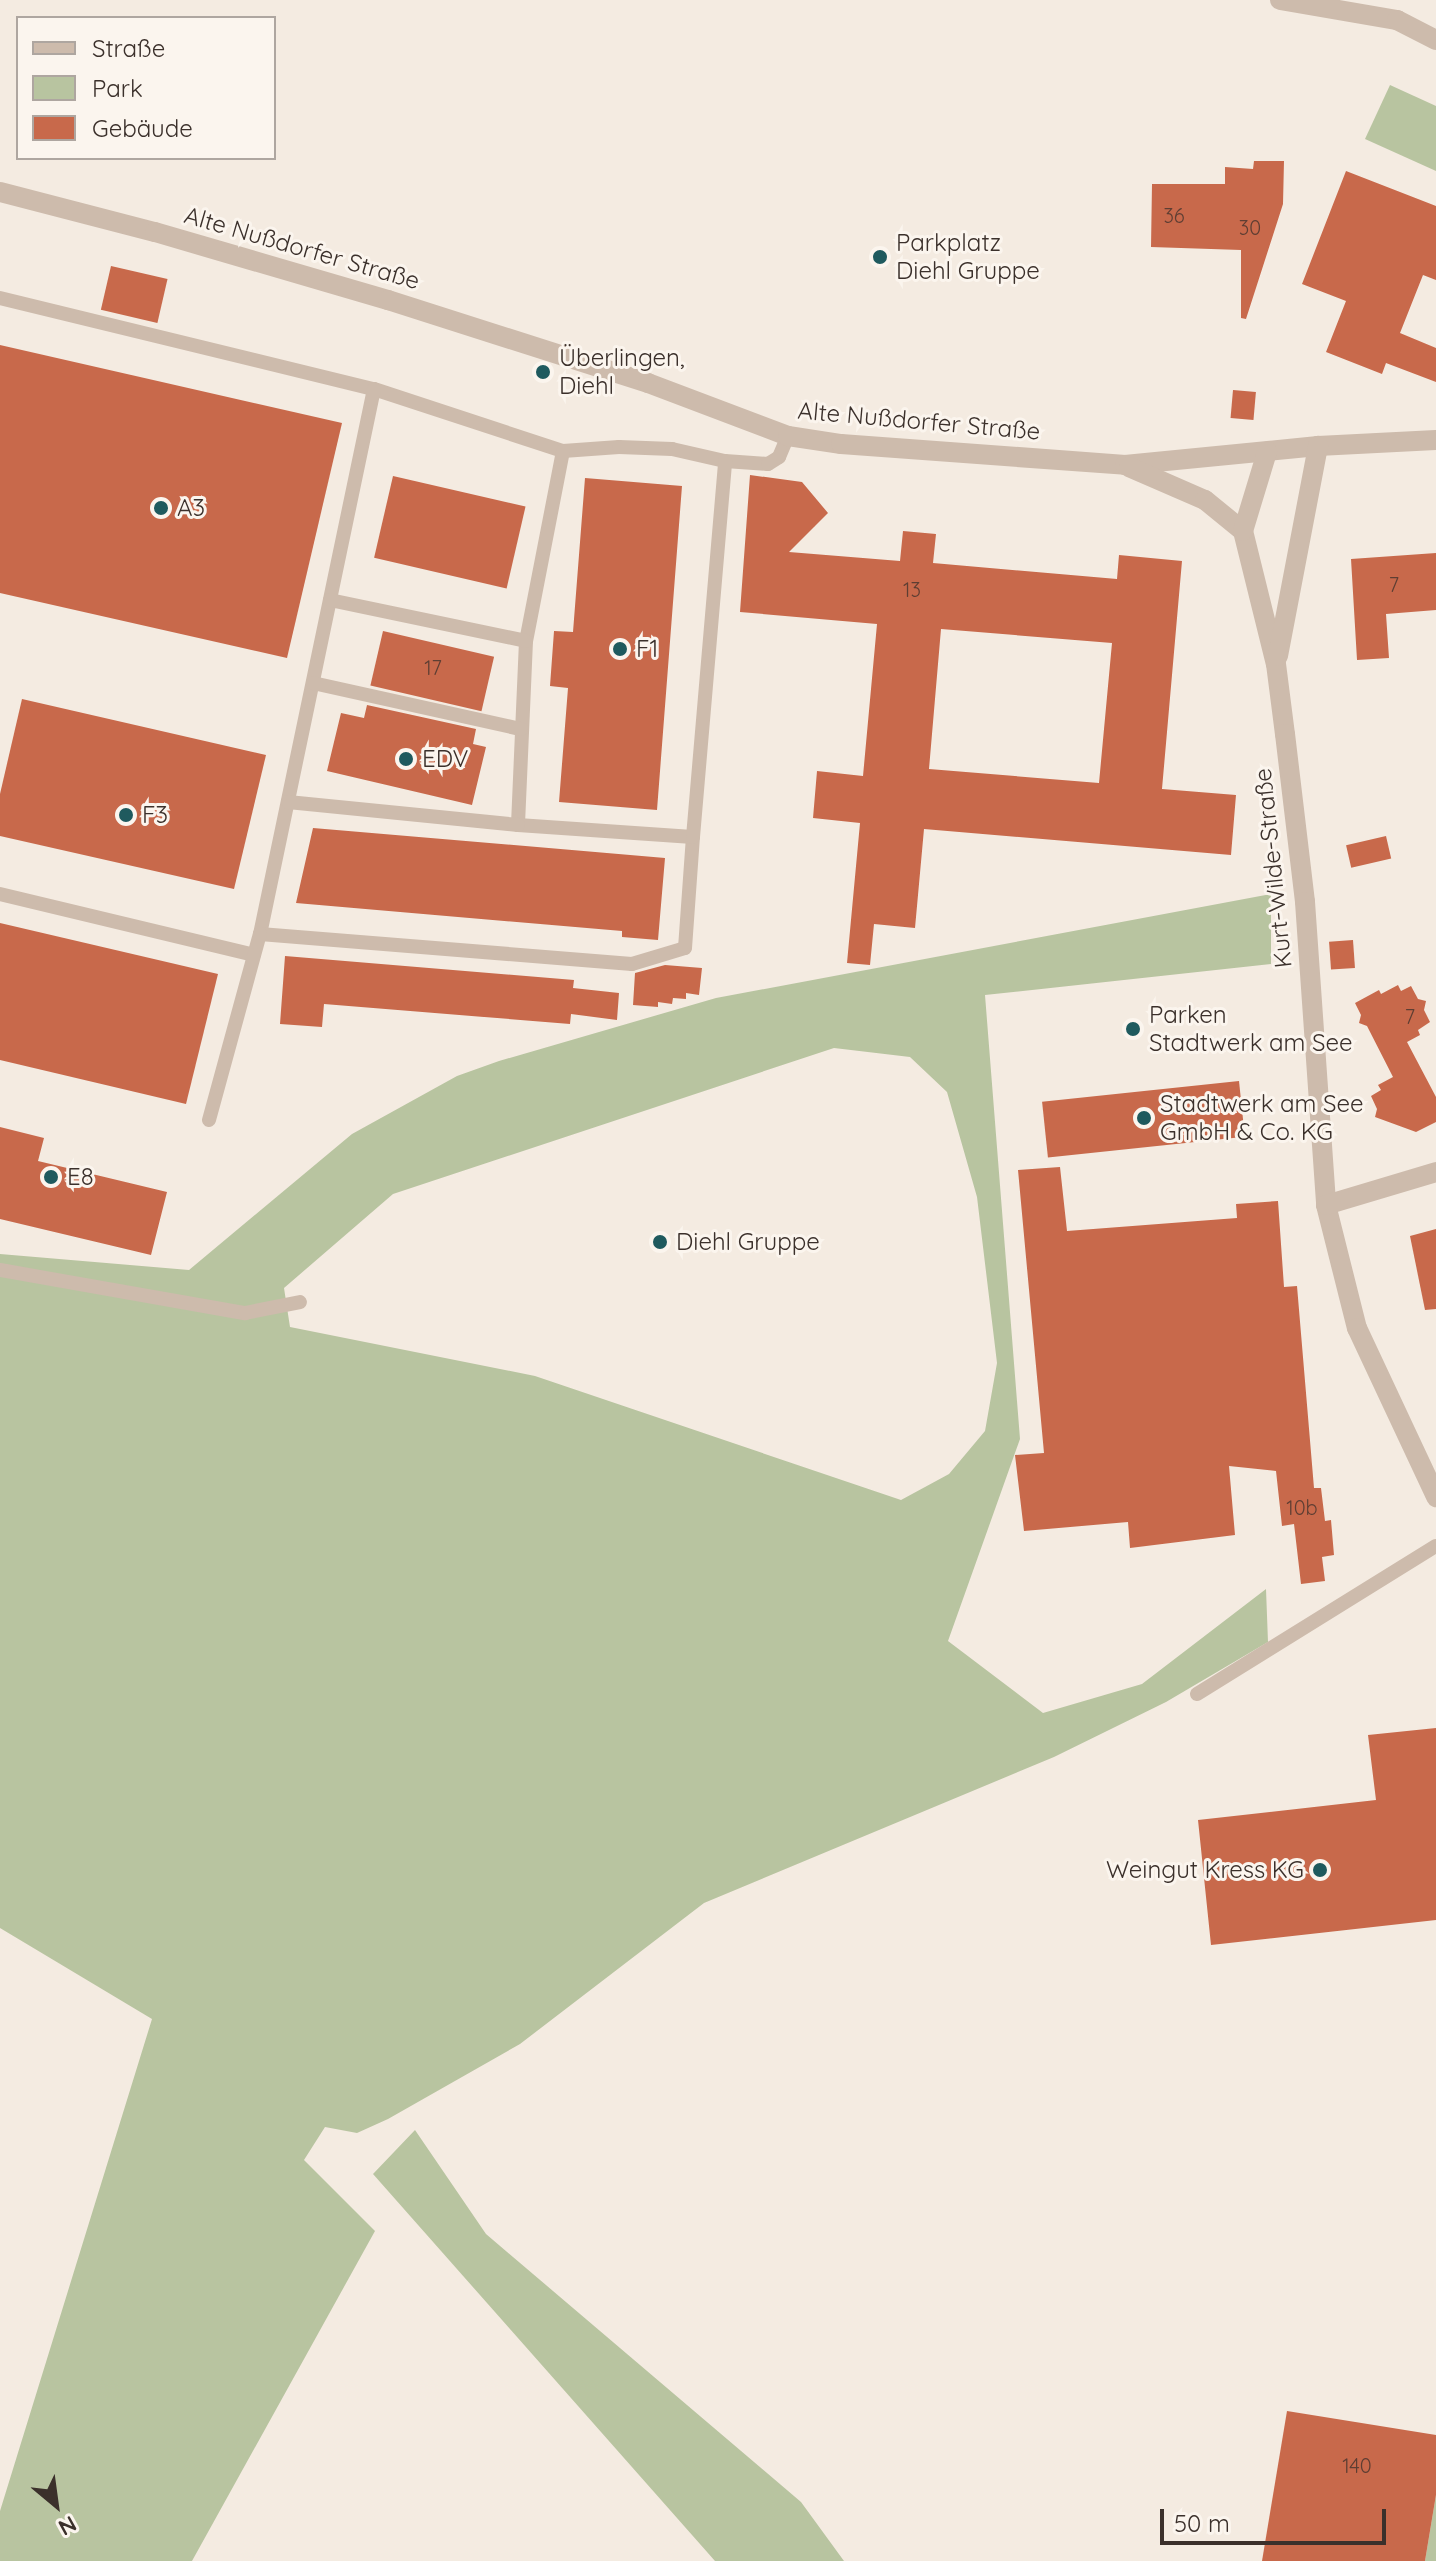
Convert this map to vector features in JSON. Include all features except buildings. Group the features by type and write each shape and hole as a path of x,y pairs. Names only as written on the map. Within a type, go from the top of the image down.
{"street":[{"path":"1280,0 1397,20 1436,40"},
{"name":"Alte Nußdorfer Straße","path":"0,192 155,232 402,304 605,368 788,436 841,444 1125,465 1318,446 1436,440"},
{"name":"Kurt-Wilde-Straße","path":"1276,664 1318,446"},
{"path":"1125,465 1205,500 1243,531 1267,452"},
{"name":"Kurt-Wilde-Straße","path":"1243,531 1276,664 1305,902 1326,1205 1357,1328 1431,1488"},
{"path":"1326,1205 1436,1172"}],"lane":[{"path":"0,298 374,389 563,451 619,447 672,449 725,461 768,464 779,457 788,436"},
{"path":"209,1120 260,934 374,389"},
{"path":"518,825 526,641 563,451"},
{"path":"260,934 632,964 685,948 725,461"},
{"path":"330,600 526,641"},
{"path":"313,683 521,729"},
{"path":"288,802 518,825 693,837"},
{"path":"0,894 254,955"},
{"path":"0,1270 245,1313 300,1302"},
{"path":"1197,1694 1436,1546"}],"green space":[{"path":"1390,85 1436,106 1436,171 1365,139"},
{"path":"1271,894 1271,964 985,995 1020,1439 948,1641 1043,1713 1142,1684 1266,1589 1268,1642 1166,1702 1054,1757 704,1903 520,2044 388,2119 357,2133 325,2127 304,2160 375,2231 192,2561 0,2561 0,2511 152,2019 0,1928 0,1254 189,1270 352,1134 457,1076 716,998","holes":["834,1048 910,1057 947,1092 977,1197 997,1363 985,1431 949,1474 901,1500 535,1376 290,1327 284,1288 393,1194"]},
{"path":"415,2130 486,2234 801,2502 844,2561 715,2561 373,2174"},
{"path":"1436,2495 1436,2561 1425,2561"}],"place":[{"name":"Parkplatz Diehl Gruppe","path":"880,257"},
{"name":"Überlingen, Diehl","path":"543,372"},
{"name":"A3","path":"161,508"},
{"name":"F1","path":"620,649"},
{"name":"EDV","path":"406,759"},
{"name":"F3","path":"126,815"},
{"name":"Parken Stadtwerk am See","path":"1133,1029"},
{"name":"Stadtwerk am See GmbH & Co. KG","path":"1144,1118"},
{"name":"E8","path":"51,1177"},
{"name":"Diehl Gruppe","path":"660,1242"},
{"name":"Weingut Kress KG","path":"1320,1870"}]}
